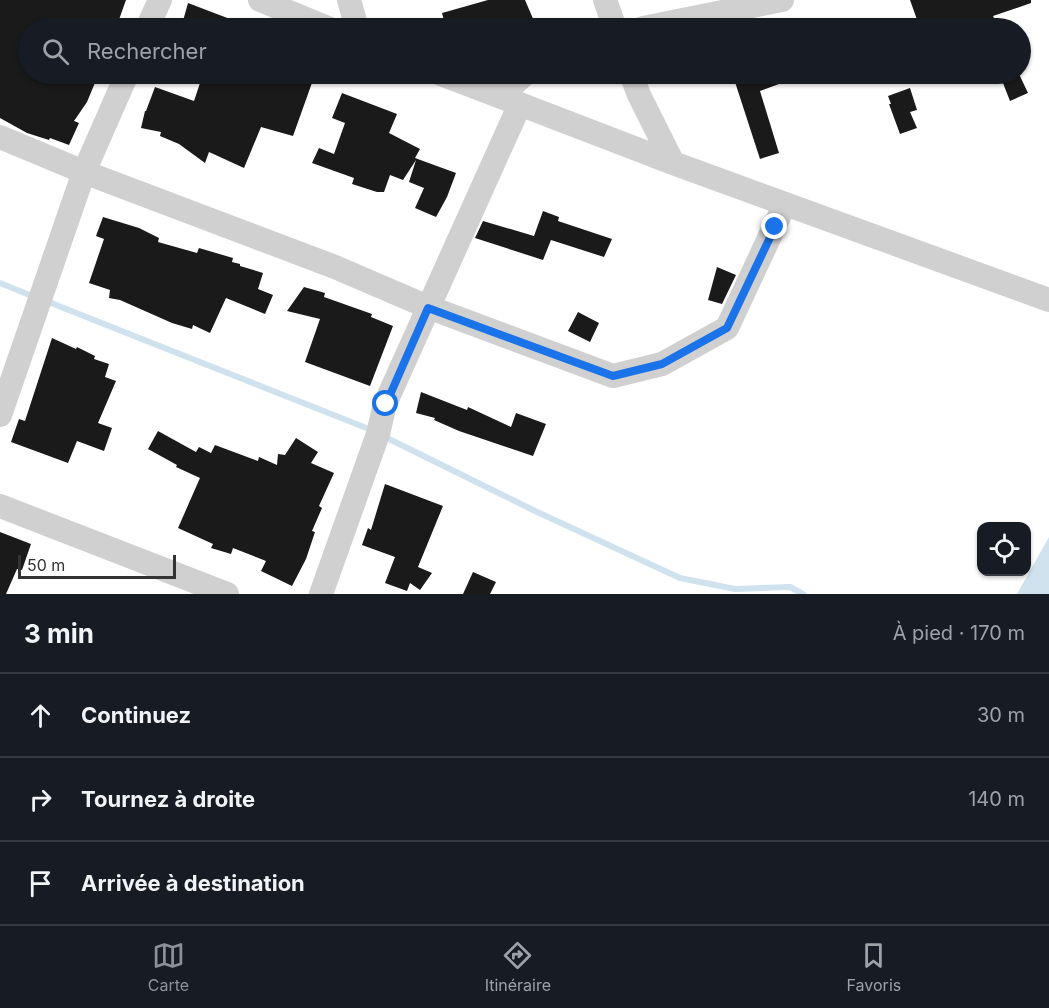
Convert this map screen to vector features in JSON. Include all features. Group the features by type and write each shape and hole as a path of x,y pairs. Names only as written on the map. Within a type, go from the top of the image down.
{"street":[{"path":"152,18 160,0"},
{"path":"260,0 304,18"},
{"path":"348,0 354,18"},
{"path":"605,0 611,18"},
{"path":"693,18 782,0"},
{"path":"0,415 84,172 123,84"},
{"path":"468,84 673,163 1049,300"},
{"path":"321,594 378,434 386,404 428,308 510,100 519,84"},
{"path":"635,84 673,163"},
{"path":"0,137 84,172 335,267 428,308 613,376 662,364 727,328 785,204"},
{"path":"0,506 227,594"}],"water":[{"path":"1049,537 1049,594 1017,594 1027,576 1031,576 1031,569"}],"building":[{"path":"0,0 126,0 120,18 18,18 18,84 94,84 87,102 74,121 79,123 69,145 27,133 0,118"},
{"path":"488,0 525,0 533,18 443,18 442,13"},
{"path":"910,0 1031,0 1031,3 993,16 994,18 916,18"},
{"path":"188,3 227,18 184,18"},
{"path":"200,84 312,84 293,136 261,127 244,168 209,152 205,163 179,144 160,136 161,132 141,128 155,87 194,101"},
{"path":"736,84 779,84 760,91 779,153 760,159"},
{"path":"1003,84 1024,84 1028,93 1010,101"},
{"path":"910,88 917,110 910,112 917,128 900,134 888,96"},
{"path":"342,93 397,114 389,133 420,149 415,158 456,173 436,217 415,208 424,188 409,182 416,160 403,180 390,175 384,192 352,184 354,178 312,163 319,148 334,154 345,123 332,118"},
{"path":"543,211 559,217 558,221 612,239 604,257 551,240 543,260 475,238 483,221 534,236"},
{"path":"103,217 139,228 159,238 158,242 197,253 199,248 233,258 232,262 240,266 263,273 258,289 273,295 265,314 226,298 210,333 193,325 192,329 172,323 120,300 109,298 110,290 89,283 104,239 96,236"},
{"path":"717,267 736,275 722,304 708,300"},
{"path":"304,287 325,293 324,297 372,314 371,317 393,326 370,386 305,362 320,319 287,311"},
{"path":"578,312 599,323 590,342 568,331"},
{"path":"52,338 76,349 77,347 95,356 94,359 109,364 105,377 116,381 98,423 112,428 104,451 77,441 68,463 11,442 19,419 25,421"},
{"path":"421,392 467,410 468,407 511,427 516,413 546,424 533,456 459,431 434,420 435,418 416,413"},
{"path":"158,431 196,452 199,447 211,453 215,445 258,461 259,457 277,465 278,454 285,455 296,438 318,452 311,463 334,473 319,506 322,508 312,531 315,532 306,559 292,586 261,571 266,561 233,548 231,554 211,548 213,544 178,528 200,478 176,467 177,465 148,449"},
{"path":"385,484 443,506 418,567 432,573 420,590 410,583 407,591 385,583 395,557 362,545 368,528 371,530"},
{"path":"0,532 31,544 22,570 17,569 6,594 0,594"},
{"path":"473,572 496,582 490,594 463,594"}],"waterway":[{"path":"0,283 37,298"},
{"path":"46,301 374,431"},
{"path":"383,436 535,511 680,578 735,589 790,587 803,594"}],"route":[{"path":"386,404 428,308 613,376 662,364 727,328 775,227"}]}
